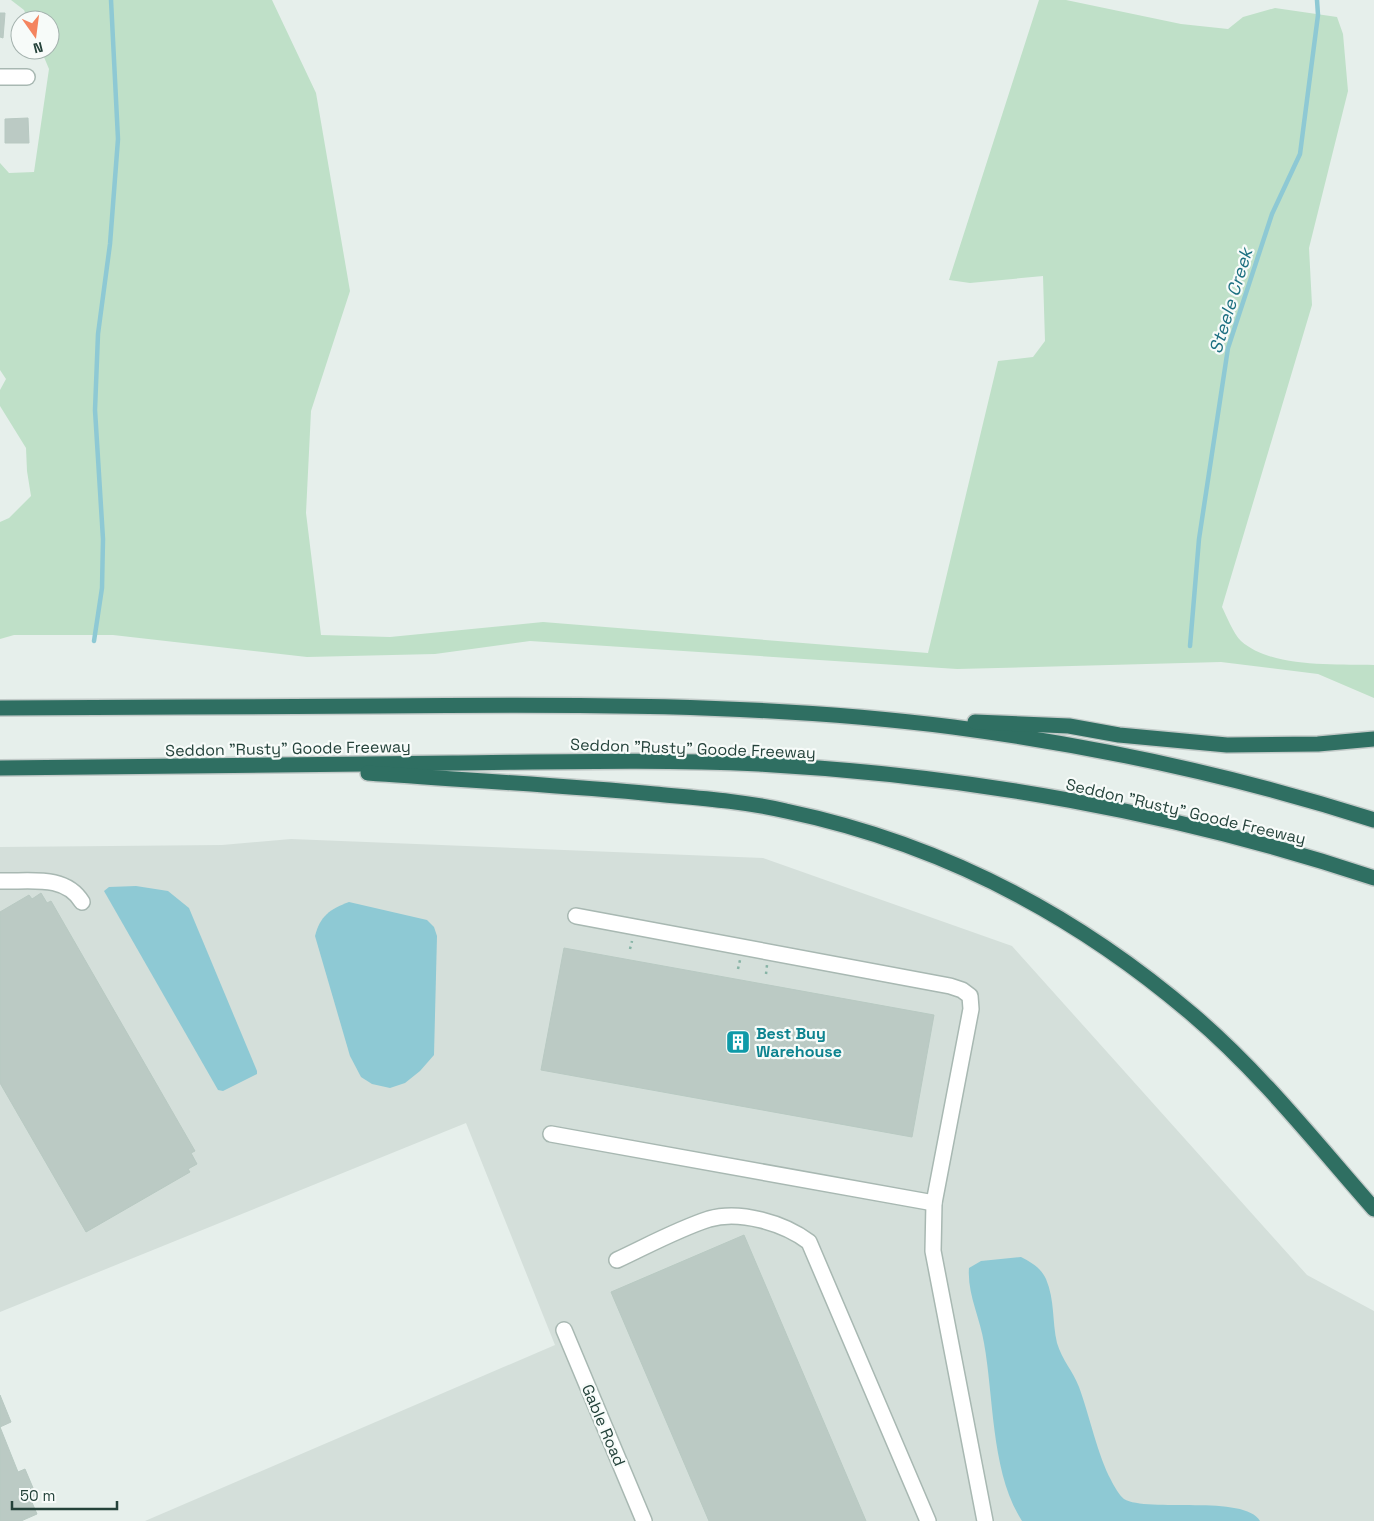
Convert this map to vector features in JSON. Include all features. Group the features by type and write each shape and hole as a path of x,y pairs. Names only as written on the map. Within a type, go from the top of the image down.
{"highway":[{"path":"0,708 522,704 805,713 1069,726 1119,735 1227,745 1318,744 1374,739"},
{"path":"805,713 951,727 1081,746 1164,763 1241,782 1374,820"},
{"name":"Seddon \"Rusty\" Goode Freeway","path":"0,768 615,761 759,764 881,774 1010,790 1127,812 1233,837 1374,878"},
{"path":"269,765 705,799 783,810 831,821 932,854 990,879 1046,910 1101,944 1155,984 1196,1017 1240,1059 1374,1209"}],"street":[{"path":"0,77 27,77"},
{"path":"0,881 60,883 72,890 82,902"},
{"path":"576,916 950,986 962,990 970,996 971,1009 934,1203 933,1251 985,1521"},
{"path":"551,1134 934,1203"},
{"path":"617,1260 695,1225 726,1216 774,1224 788,1229 809,1242 928,1521"},
{"name":"Gable Road","path":"564,1330 644,1521"}],"shaded area":[{"path":"291,839 763,858 1012,946 1307,1275 1374,1311 1374,1521 145,1521 555,1345 466,1123 0,1312 0,847 222,845"}],"green space":[{"path":"11,0 272,0 316,93 350,291 311,411 306,513 321,635 390,637 543,622 928,653 998,361 1033,357 1045,341 1043,276 970,283 949,280 1039,0 1066,0 1181,24 1228,29 1243,17 1275,8 1337,17 1343,34 1348,91 1309,248 1312,305 1222,607 1238,638 1254,650 1269,656 1304,663 1374,665 1374,698 1318,674 1221,662 957,669 530,641 435,654 307,657 113,635 14,635 0,639 0,522 9,518 31,496 26,448 0,406 0,390 6,379 0,370 0,163 9,173 34,172 49,69 45,60 60,60 60,10 24,10"}],"water":[{"path":"136,886 168,891 189,908 257,1074 223,1091 218,1090 104,891 109,887"},
{"path":"349,902 427,920 434,927 437,936 434,1055 420,1071 405,1083 390,1088 372,1084 361,1077 350,1056 315,936 320,923 327,914 336,907"},
{"path":"1021,1257 1039,1269 1046,1279 1051,1295 1057,1343 1079,1387 1106,1470 1122,1497 1136,1503 1153,1505 1236,1508 1251,1513 1260,1521 1022,1521 1004,1481 999,1458 984,1343 969,1277 969,1268 981,1261"}],"building":[{"path":"0,13 5,13 3,38 0,37"},
{"path":"28,118 29,143 5,143 5,119"},
{"path":"41,893 47,903 51,901 195,1151 191,1153 197,1164 188,1169 190,1172 86,1232 0,1083 0,912 29,895 32,899"},
{"name":"Best Buy Warehouse","path":"564,948 934,1015 912,1137 541,1070"},
{"path":"744,1235 866,1521 709,1521 611,1292"},
{"path":"0,1395 11,1422 0,1427"},
{"path":"0,1427 18,1472 25,1469 36,1495 30,1498 37,1514 21,1521 0,1521"}],"waterway":[{"path":"94,641 102,588 103,539 95,410 98,334 110,244 118,139 111,0"},
{"name":"Steele Creek","path":"1190,646 1199,539 1228,348 1272,214 1300,154 1318,15 1317,0"}],"place":[{"name":"Best Buy Warehouse","path":"738,1042"}]}
